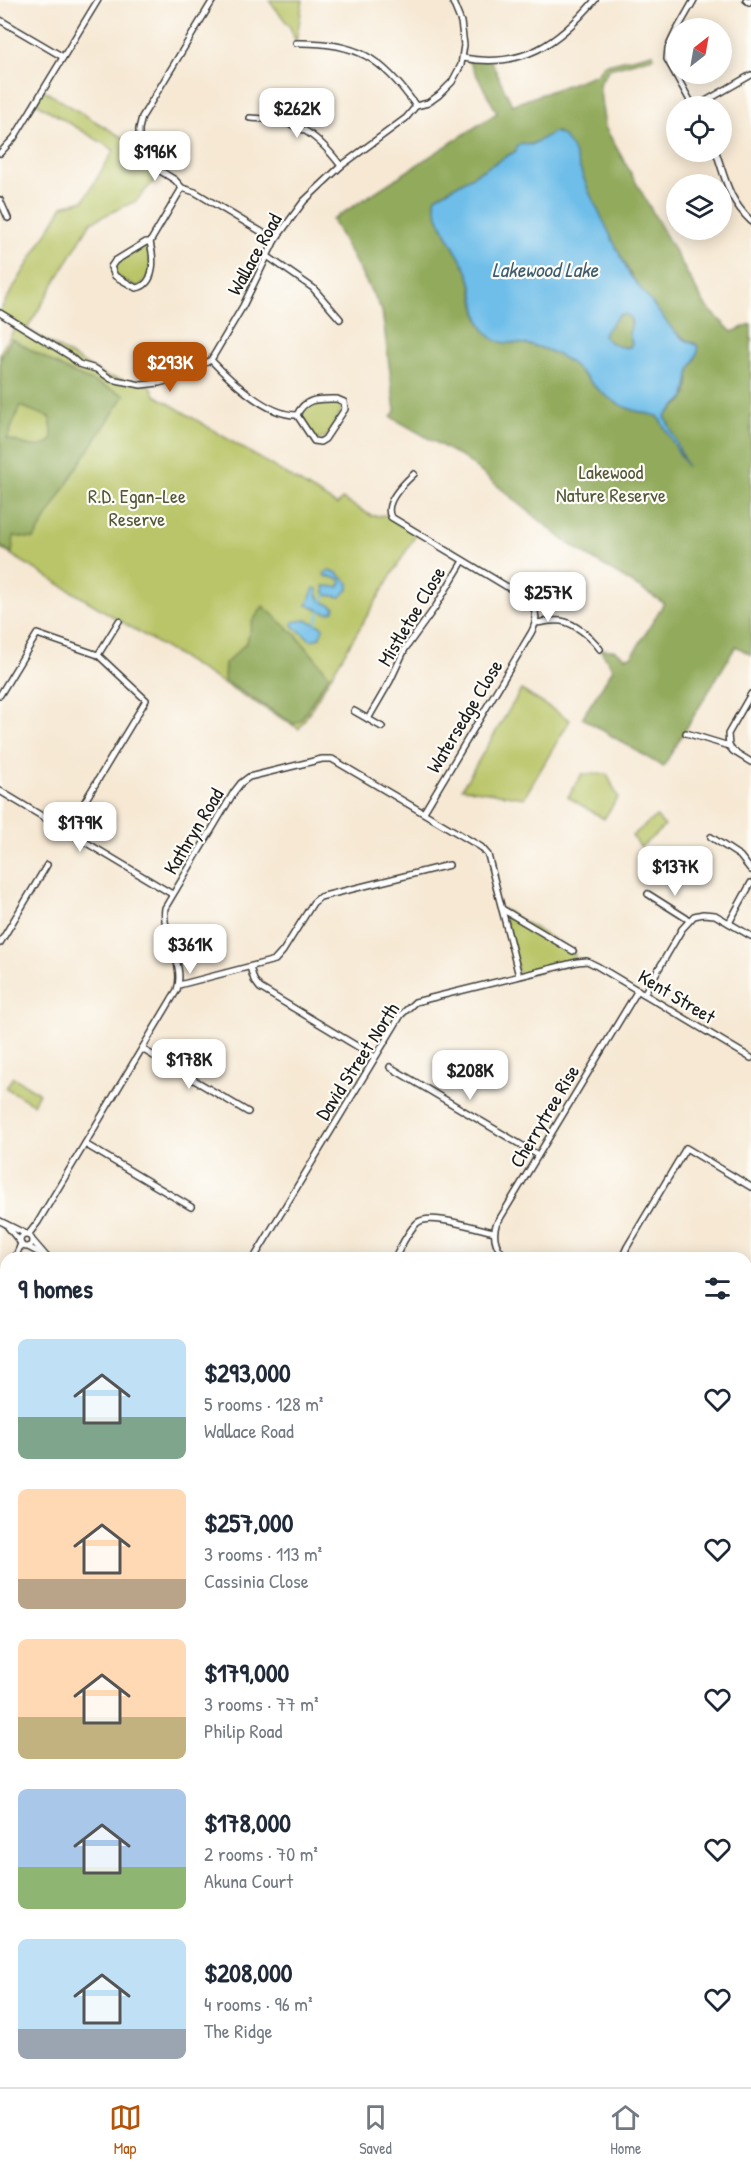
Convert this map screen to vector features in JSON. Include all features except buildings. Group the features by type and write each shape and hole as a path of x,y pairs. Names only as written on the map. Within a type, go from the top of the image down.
{"street":[{"path":"0,153 18,133 98,0"},
{"path":"213,0 142,117 139,129 140,143 147,159 154,167 177,182 182,188 195,192 275,240"},
{"name":"Wallace Road","path":"211,360 243,306 275,240 304,201 341,166 406,118 416,106 429,103 445,90 457,74 463,57 463,29 452,0"},
{"path":"463,57 498,61 514,59 530,53 567,30 595,0"},
{"path":"684,18 694,0"},
{"path":"0,20 63,57"},
{"path":"296,42 326,43 358,52 379,63 391,74 416,106"},
{"path":"713,96 751,75"},
{"path":"250,118 280,120 302,128 318,139 341,166"},
{"path":"719,162 731,196 751,221"},
{"path":"150,242 140,245 115,261 111,267 112,273 136,288 141,287 153,270 150,242 182,188"},
{"path":"0,200 8,218"},
{"path":"267,256 313,288 340,319"},
{"path":"0,314 70,356 79,364 94,368 105,376 120,382 141,385 165,382 182,376 211,360 242,389 262,402 285,415 297,415"},
{"path":"337,399 342,400 345,405 343,413 320,442 312,439 297,415 303,405 312,400 337,399"},
{"path":"414,474 403,484 389,506 390,515 529,601 536,614 536,623 566,622 589,637 600,649"},
{"name":"Mistletoe Close","path":"368,719 405,649 436,606 462,561"},
{"path":"98,655 119,621"},
{"name":"Watersedge Close","path":"424,812 536,623"},
{"path":"0,695 37,634 98,655 146,700 67,831"},
{"path":"729,746 728,734 751,694"},
{"path":"354,711 382,727"},
{"path":"686,733 729,746 751,762"},
{"name":"Kathryn Road","path":"179,985 179,976 164,916 166,905 237,786 254,776 322,759 332,759 486,851 519,976"},
{"path":"0,791 172,894"},
{"path":"711,837 740,856 751,870"},
{"path":"0,943 47,865"},
{"path":"24,1245 21,1238 38,1222 179,985 271,962 280,955 310,907 320,897 449,865"},
{"path":"729,923 751,883"},
{"path":"648,894 689,920"},
{"path":"502,909 573,951"},
{"path":"644,994 689,920 698,915 709,914 751,936"},
{"name":"David Street North","path":"258,1252 375,1057 401,1015 411,1004 577,962 587,962"},
{"name":"Kent Street","path":"587,962 751,1058"},
{"path":"250,968 260,988 375,1057"},
{"name":"Cherrytree Rise","path":"494,1232 498,1221 638,990"},
{"path":"142,1049 248,1112"},
{"path":"390,1066 538,1155"},
{"path":"85,1144 191,1207"},
{"path":"624,1252 686,1148 751,1187"},
{"path":"398,1252 413,1227 423,1219 435,1219 494,1232 500,1252"},
{"path":"0,1221 24,1245 37,1252"},
{"path":"33,1241 38,1222"},
{"path":"7,1226 27,1234 43,1252"},
{"path":"20,1252 24,1245 33,1241"}],"green space":[{"path":"269,0 303,0 296,43 290,27"},
{"name":"Lakewood Nature Reserve","path":"653,53 654,57 609,69 599,84 605,127 666,236 666,240 668,240 705,305 732,332 751,324 751,655 736,646 663,767 582,718 613,669 600,649 614,650 625,657 632,656 664,603 567,543 465,459 391,417 395,411 382,311 332,220 497,113 468,59 491,61 512,105 597,74 603,65","holes":["557,132 569,144 597,210 633,278 663,320 680,335 696,344 687,394 683,401 665,416 684,461 658,416 634,410 614,401 559,355 533,345 500,342 486,332 478,315 467,271 446,234 437,212 436,197 516,151"]},
{"name":"R.D. Egan-Lee Reserve","path":"43,90 123,138 139,139 142,151 162,172 136,201 91,222 27,329 105,376 150,385 155,395 337,505 342,499 372,516 390,515 417,533 299,729 0,548 0,353 17,325 0,313 0,310 63,206 84,200 114,150 36,103"},
{"path":"150,242 151,274 138,288 115,276 112,264"},
{"path":"624,314 631,320 632,343 630,347 614,345 603,334 619,315"},
{"path":"12,339 68,371 125,395 78,466 34,539 14,536 12,553 0,546 0,359","holes":["20,406 49,417 52,440 46,444 31,446 7,439"]},
{"path":"337,399 345,405 326,437 315,441 298,412 306,402"},
{"path":"263,606 297,636 329,675 300,721 294,724 224,681 225,664 247,642 252,622"},
{"path":"521,690 570,720 524,798 462,788"},
{"path":"582,774 607,774 618,797 604,819 568,797"},
{"path":"656,816 665,826 641,847 632,836"},
{"path":"502,909 573,951 577,962 519,976"},
{"path":"13,1077 39,1093 33,1104 6,1088"}],"water":[{"name":"Lakewood Lake","path":"554,132 563,136 572,148 589,192 630,275 673,330 682,338 698,346 698,352 690,370 685,397 665,416 687,467 658,416 634,410 614,401 564,358 533,345 496,340 481,324 470,279 441,223 435,204 436,197 516,151 517,146 522,143 531,145","holes":["624,314 630,317 632,323 629,334 632,343 630,347 611,343 603,334 619,315"]},
{"path":"328,571 336,572 349,583 349,588 341,597 326,595 324,586 339,587 341,583 340,579 325,576 324,574"},
{"path":"314,588 317,589 320,600 335,607 334,611 327,613 307,605"},
{"path":"306,620 322,626 319,638 311,640 292,625 293,622"}],"waterway":[{"path":"322,602 326,595"},
{"path":"316,623 321,610"}]}
